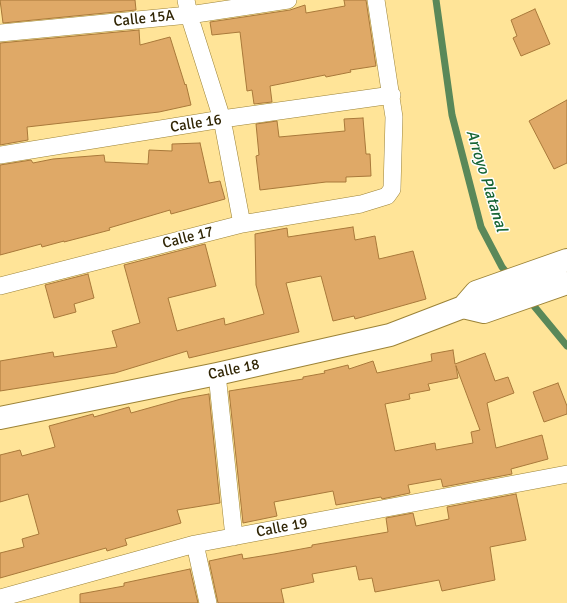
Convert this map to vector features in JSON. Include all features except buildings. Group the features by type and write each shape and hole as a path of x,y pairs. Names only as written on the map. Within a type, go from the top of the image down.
{"main road":[{"name":"Calle 18","path":"0,418 217,374 390,335 536,270 567,260"},
{"path":"469,300 484,312 567,283"}],"street":[{"name":"Calle 15A","path":"0,34 187,7 288,0"},
{"path":"376,0 392,95"},
{"path":"187,7 222,119 242,224"},
{"name":"Calle 16","path":"0,155 222,119 392,95"},
{"name":"Calle 17","path":"0,286 242,224 379,200 387,196 392,189 394,117 392,95"},
{"path":"217,374 234,537"},
{"name":"Calle 19","path":"0,598 195,544 567,474"},
{"path":"195,544 208,603"}],"waterway":[{"name":"Arroyo Platanal","path":"436,0 452,115 481,227 502,267 510,277"},
{"name":"Arroyo Platanal","path":"529,300 567,346"}]}
